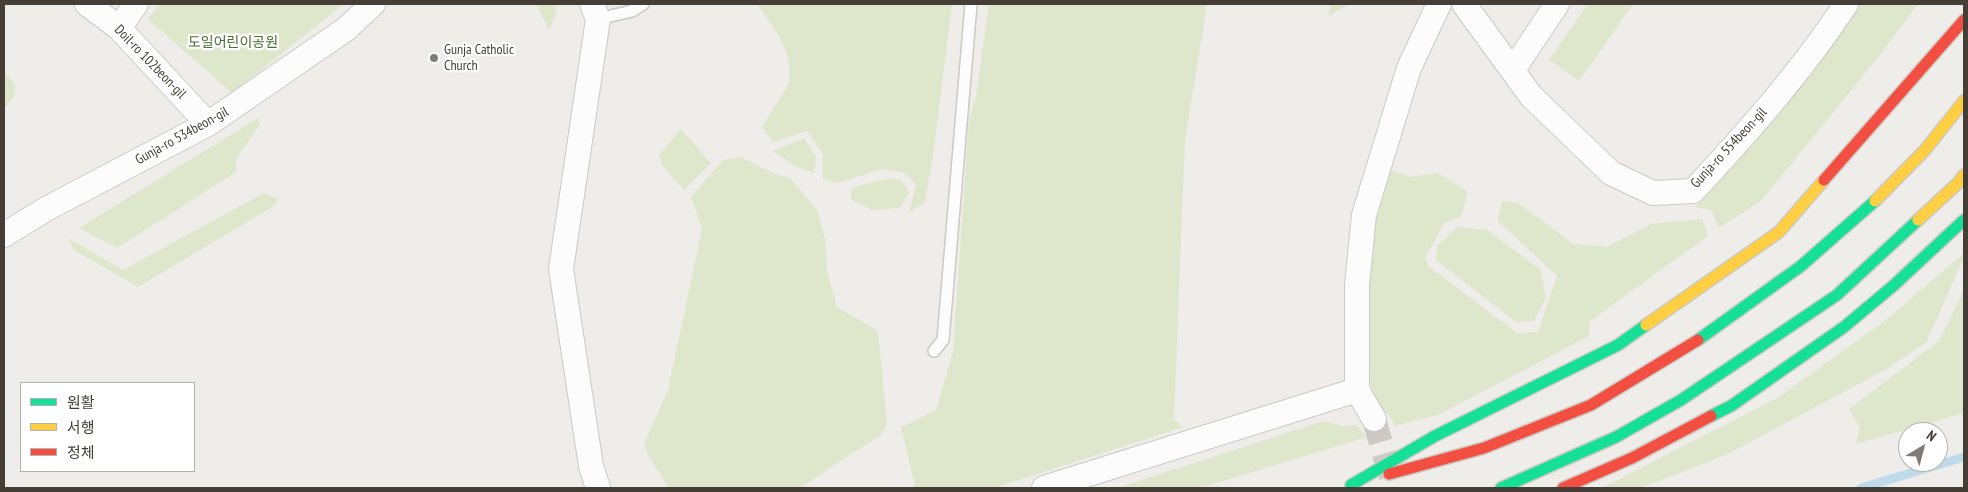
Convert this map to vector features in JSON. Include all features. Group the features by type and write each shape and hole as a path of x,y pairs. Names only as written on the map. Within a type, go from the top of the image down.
{"main road":[{"path":"1345,487 1435,436 1618,344 1779,232 1964,20"},
{"path":"1345,487 1484,448 1591,405 1710,333 1801,266 1865,212 1925,150 1964,101"},
{"path":"1501,488 1616,437 1681,400 1837,295 1958,183 1964,175"},
{"path":"1563,488 1632,458 1731,406 1844,328 1893,286 1964,220"}],"street":[{"name":"Doil-ro 102beon-gil","path":"87,4 119,28 208,124"},
{"path":"119,28 136,4"},
{"name":"Gunja-ro 534beon-gil","path":"4,234 46,208 208,124 346,29 373,4"},
{"path":"1374,419 1357,390 1357,285 1364,215 1409,68 1439,4"},
{"name":"Gunja-ro 554beon-gil","path":"1464,4 1531,96 1611,173 1653,193 1693,191 1739,142 1825,36 1846,4"},
{"path":"1513,70 1557,4"},
{"path":"595,12 561,268 591,466 598,488"},
{"path":"1044,488 1357,390"}],"lane":[{"path":"595,12 632,11 643,4"},
{"path":"934,351 943,340 972,4"}],"green space":[{"name":"도일어린이공원","path":"160,4 344,4 232,93 148,19"},
{"path":"536,4 557,4 555,16 549,30"},
{"path":"757,4 952,4 933,155 925,202 909,213 916,184 905,173 883,169 837,183 823,179 823,154 807,131 773,142 762,127 788,84 788,59 780,39"},
{"path":"989,4 1207,4 1185,139 1174,420 1183,427 994,488 910,488 915,485 901,427 936,410 953,352 969,119 976,97"},
{"path":"1331,4 1350,4 1328,16"},
{"path":"1588,4 1633,4 1579,81 1549,60"},
{"path":"1861,4 1918,4 1879,56 1761,201 1719,228 1711,210 1695,207 1813,73"},
{"path":"4,73 15,84 14,97 4,108"},
{"path":"258,118 260,124 236,159 236,172 117,248 79,228"},
{"path":"681,129 711,163 684,190 663,166 659,155"},
{"path":"804,138 816,157 814,173 795,166 773,151"},
{"path":"741,157 773,173 791,179 817,210 825,239 827,271 837,307 878,331 887,423 881,435 799,488 669,488 649,457 644,444 668,390 702,229 691,197 723,160"},
{"path":"1392,170 1410,177 1438,173 1468,192 1461,217 1444,223 1425,258 1428,266 1517,333 1538,332 1557,276 1497,220 1503,201 1518,203 1574,244 1607,247 1651,224 1702,219 1708,236 1589,322 1589,336 1438,415 1395,426 1388,413 1383,413 1371,389 1367,291 1377,202"},
{"path":"891,178 902,181 909,193 900,208 872,210 850,199 853,187"},
{"path":"264,193 278,199 274,206 138,287 74,250 68,238 123,270"},
{"path":"1457,227 1487,230 1540,269 1546,298 1534,321 1516,322 1436,260 1437,246"},
{"path":"1964,253 1964,257 1926,343 1885,370 1726,455 1641,488 1602,488 1779,397 1882,323"},
{"path":"1964,290 1964,413 1933,422 1898,422 1898,432 1856,444 1860,428 1849,409 1939,341"},
{"path":"1324,421 1343,426 1356,425 1367,437 1200,488 1117,488"}],"waterway":[{"path":"1861,488 1964,457"}],"tunnel":[{"path":"1374,419 1394,488"}],"traffic: fast":[{"path":"1698,340 1801,266 1875,201"},
{"path":"1501,488 1616,437 1681,400 1837,295 1918,220"},
{"path":"1711,416 1731,406 1844,327 1893,286 1964,220"},
{"path":"1351,485 1435,436 1618,345 1646,325"}],"traffic: slow":[{"path":"1875,201 1925,150 1964,101"},
{"path":"1918,220 1958,183 1964,175"},
{"path":"1646,325 1779,232 1824,180"}],"traffic: jam":[{"path":"1824,180 1964,20"},
{"path":"1389,474 1484,448 1591,405 1698,340"},
{"path":"1563,488 1632,458 1711,416"}],"place":[{"name":"Gunja Catholic Church","path":"434,58"}]}
